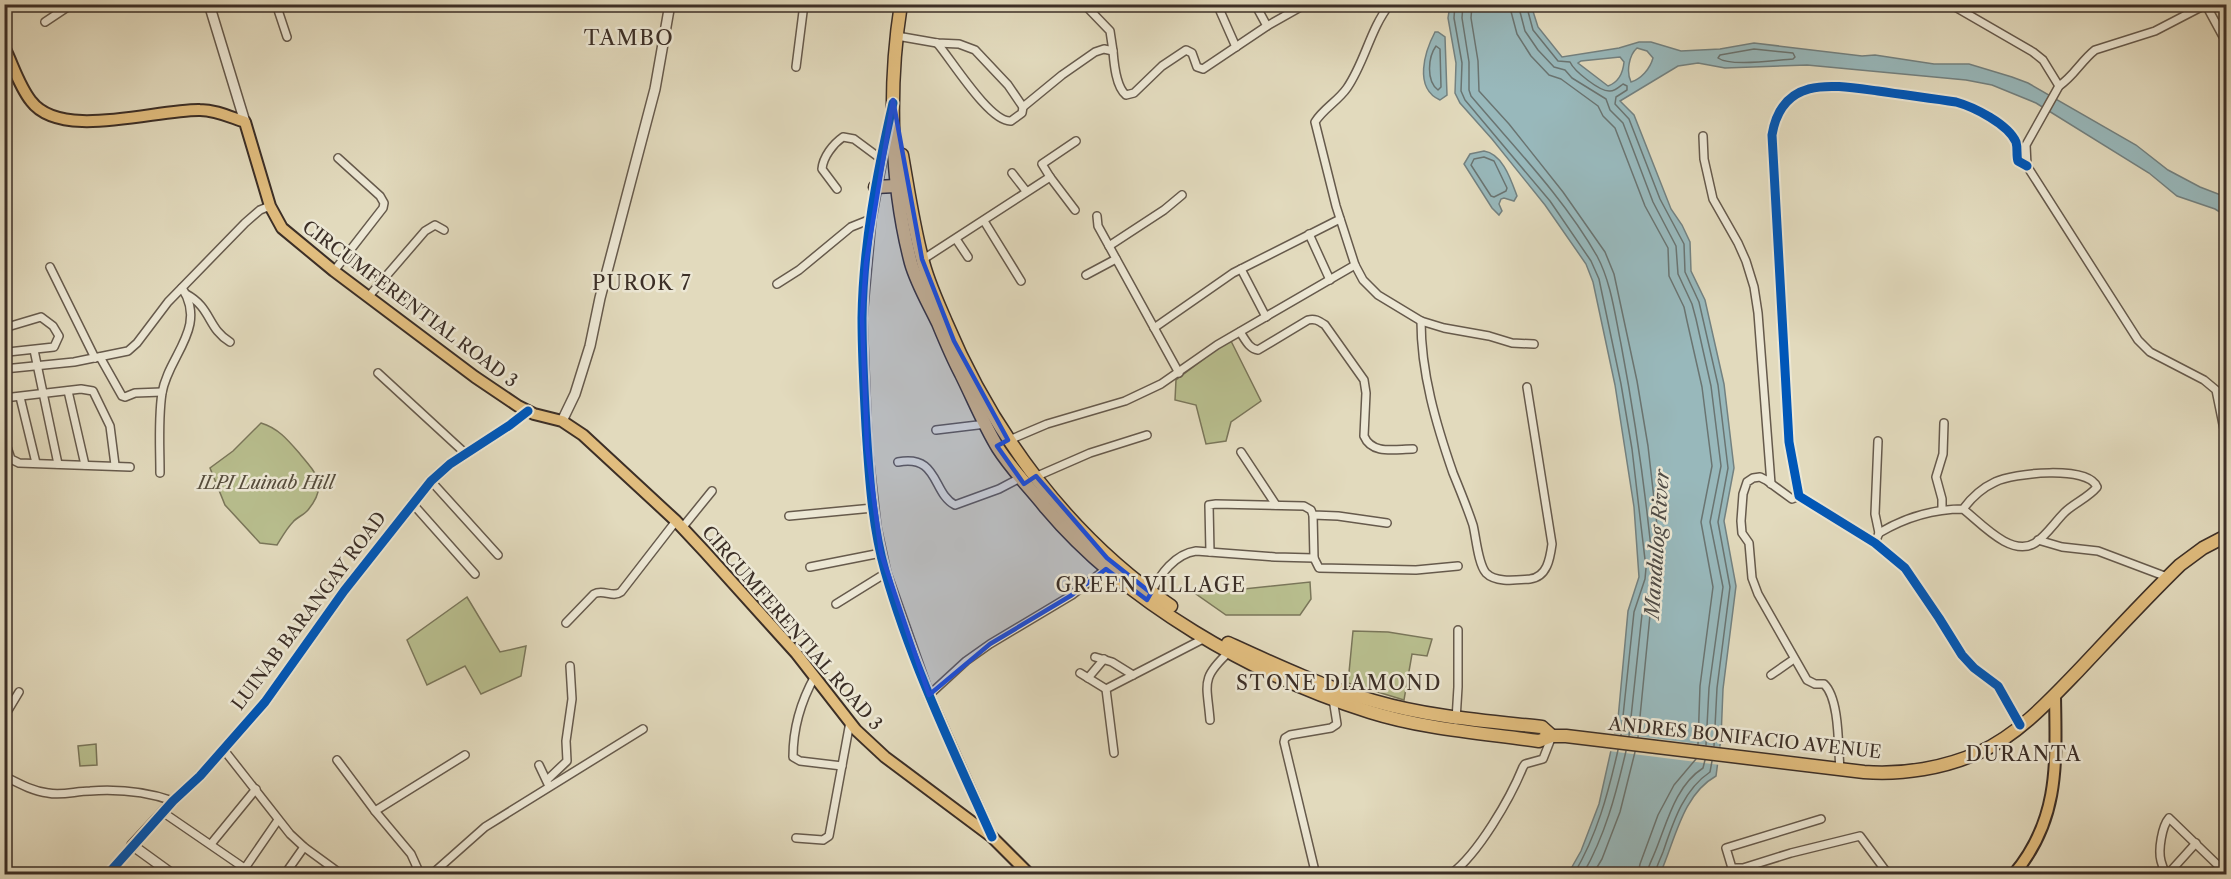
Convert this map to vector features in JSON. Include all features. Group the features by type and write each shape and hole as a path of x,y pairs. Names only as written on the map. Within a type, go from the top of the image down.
{"highway":[{"name":"ANDRES BONIFACIO AVENUE","path":"901,4 893,102 896,186 917,262 950,353 986,424 1002,443 1036,476 1107,558 1149,597 1205,638 1229,652 1284,679 1374,714 1455,724 1542,727 1552,735"},
{"name":"ANDRES BONIFACIO AVENUE","path":"893,102 917,262 1022,481 1054,519 1106,569 1149,597 1220,639 1317,682 1375,702 1484,733 1539,741 1552,735 1566,736 1880,773 1907,771 1959,761 1982,752 2020,725 2055,695 2180,565 2203,548 2226,536"},
{"path":"875,187 896,186"}],"main road":[{"path":"4,47 31,101 45,113 63,121 91,122 201,110 245,122"},
{"name":"CIRCUMFERENTIAL ROAD 3","path":"245,122 270,206 282,228 334,271 475,377 528,411 562,421 583,435 679,524 771,625 815,676 850,722 885,757 992,837 1027,874"},
{"path":"2014,874 2034,848 2048,811 2052,791 2055,695"}],"street":[{"path":"45,22 72,4"},
{"path":"209,4 245,122"},
{"path":"562,421 575,394 590,346 600,298 655,89 670,4"},
{"path":"796,67 804,4"},
{"path":"1084,4 1110,31 1114,67 1122,93 1126,95 1134,93 1162,66 1186,50 1192,53 1197,67 1203,69 1267,26 1304,5"},
{"path":"1216,4 1236,47"},
{"path":"1255,4 1267,26"},
{"path":"1390,4 1347,89 1315,122 1340,219 1355,266 1363,280 1378,294 1421,321 1512,343 1534,344"},
{"path":"1950,4 2033,52 2043,60 2059,86"},
{"path":"286,5 277,8 287,37"},
{"path":"2027,166 2026,145 2043,113 2059,86 2068,80 2082,61 2095,50 2155,30 2207,5 2226,42"},
{"path":"897,36 937,43 959,44 975,50 1008,85 1023,107"},
{"path":"937,43 977,95 1002,120 1011,121 1022,113 1023,107 1095,52 1104,49 1113,51"},
{"path":"2020,725 1998,686 1974,668 1962,655 1905,568 1875,543 1799,496 1789,442 1772,135 1779,111 1799,92 1827,85 1956,102 1981,112 2006,131 2016,143 2018,161 2027,166 2138,340 2150,352 2204,380 2216,390 2226,440"},
{"path":"893,102 875,187 862,318 867,447 873,508 880,553 929,695 992,837"},
{"path":"1703,136 1704,159 1713,199 1738,243 1754,287 1771,484"},
{"path":"837,189 822,169 831,149 843,137 854,139 881,159"},
{"path":"1075,210 1042,164 1076,141"},
{"path":"334,271 383,208 384,203 380,196 338,158"},
{"path":"1012,173 1026,191"},
{"path":"917,262 1050,177"},
{"path":"1109,246 1164,210 1182,195"},
{"path":"4,369 97,358 132,348 151,322 184,291 252,216 270,206"},
{"path":"1097,216 1096,222 1179,373"},
{"path":"777,284 799,270 851,227 871,219"},
{"path":"1154,328 1241,269 1340,219"},
{"path":"984,221 1021,281"},
{"path":"369,296 425,231 435,225 444,230"},
{"path":"1309,234 1330,280"},
{"path":"956,239 968,257"},
{"path":"1086,275 1116,259"},
{"path":"1002,443 1047,424 1125,401 1179,373 1240,332 1355,266"},
{"path":"50,267 97,358 122,396 162,392"},
{"path":"1241,269 1266,317"},
{"path":"184,291 202,305 216,331 230,342"},
{"path":"160,473 162,392 188,332 191,309 184,291"},
{"path":"4,328 41,318 47,320 57,331 59,340 54,347 8,352 4,350"},
{"path":"1240,332 1249,346 1258,350 1308,320 1314,319 1325,325 1364,380 1366,443 1377,450 1413,449"},
{"path":"1421,321 1422,359 1439,431 1473,525 1482,567 1493,578 1515,580 1536,578 1543,573 1550,560 1552,544 1527,387"},
{"path":"34,350 45,393 58,464"},
{"path":"378,373 466,454"},
{"path":"4,398 88,389 97,396 110,426 115,465"},
{"path":"68,391 85,465"},
{"path":"20,397 36,463"},
{"name":"LUINAB BARANGAY ROAD","path":"108,874 173,801 224,750 292,666 344,591 431,481 450,464 528,411"},
{"path":"1942,509 1936,477 1943,454 1944,423"},
{"path":"936,430 986,424"},
{"path":"898,462 917,461 925,466 948,499 955,505 1036,476 1089,453 1147,435"},
{"path":"4,438 11,459 19,463 130,467"},
{"path":"1875,543 1879,533 1875,514 1878,441"},
{"path":"1241,452 1276,505"},
{"path":"1879,533 1908,518 1926,512 1963,509 1999,539 2022,547 2034,544 2073,504 2096,490 2097,487 2095,482 2067,474 2024,474 2009,477 1981,490 1963,509"},
{"path":"1799,496 1792,499 1760,477 1753,478 1747,482 1742,505 1742,533 1748,542 1752,578 1758,594 1794,659 1807,680 1815,684 1824,684 1828,688 1835,708 1840,770"},
{"path":"431,481 498,555"},
{"path":"566,622 594,594 605,592 616,595 621,592 679,524 712,491"},
{"path":"412,503 475,574"},
{"path":"1210,552 1209,505 1227,503 1304,506 1311,510 1313,515 1314,558 1319,568 1416,570 1458,566"},
{"path":"789,516 873,508"},
{"path":"1313,515 1387,523"},
{"path":"2038,540 2062,547 2098,551 2167,577"},
{"path":"1149,597 1159,580 1180,555 1196,551 1314,558"},
{"path":"810,567 880,553"},
{"path":"929,695 966,661 1072,595 1106,569"},
{"path":"836,604 886,573"},
{"path":"1455,724 1458,630"},
{"path":"1106,689 1205,638"},
{"path":"1210,720 1206,680 1214,666 1229,652"},
{"path":"1095,657 1133,675"},
{"path":"1771,675 1794,659"},
{"path":"1088,678 1104,660"},
{"path":"548,783 567,761 566,741 572,699 570,666"},
{"path":"1080,673 1106,689"},
{"path":"815,676 806,692 793,734 793,757 800,761 842,766"},
{"path":"1106,689 1114,753"},
{"path":"4,717 19,692"},
{"path":"1314,867 1284,738 1331,728 1337,724 1333,699"},
{"path":"796,837 823,840 829,836 850,722"},
{"path":"432,874 478,832 548,783 643,729"},
{"path":"1451,874 1466,860 1483,838 1525,764 1543,759 1552,735"},
{"path":"224,750 278,820 303,847 336,873"},
{"path":"375,811 465,755"},
{"path":"337,760 411,854 420,874"},
{"path":"539,765 548,783"},
{"path":"4,776 27,787 50,794 92,790 135,792 153,794 173,801"},
{"path":"211,844 256,789"},
{"path":"164,813 253,874"},
{"path":"1821,819 1726,848 1732,868 1743,868 1791,853 1860,836 1888,874"},
{"path":"2196,843 2167,874 2160,854 2167,819 2174,822 2196,843 2226,873"},
{"path":"245,868 278,820"},
{"path":"132,845 172,874"},
{"path":"285,874 303,847"}],"highlighted area":[{"path":"893,100 922,259 954,341 1008,440 997,446 1024,484 1036,476 1107,558 1151,593 1147,600 1106,569 1072,595 990,644 929,695 881,553 867,447 862,318 866,263"}],"green space":[{"path":"1230,339 1261,401 1231,422 1226,441 1206,444 1196,405 1175,400 1176,380"},
{"name":"ILPI Luinab Hill","path":"261,423 278,431 291,444 315,474 319,487 314,502 291,524 277,545 260,543 225,505 210,468 233,451"},
{"path":"1310,582 1311,599 1300,615 1226,615 1196,594"},
{"path":"467,597 500,652 526,646 521,676 481,694 465,666 427,685 407,640"},
{"path":"1353,631 1388,632 1432,639 1427,656 1412,654 1404,700 1348,683"},
{"path":"96,744 97,765 80,766 78,746"}],"water":[{"name":"Mandulog River","path":"1450,5 1531,5 1538,27 1562,57 1619,48 1639,42 1651,42 1681,51 1720,49 1754,43 1862,56 1875,55 1934,64 1969,64 2028,83 2136,145 2168,170 2200,187 2226,197 2226,216 2215,209 2177,196 2149,173 2036,103 1992,85 1966,80 1807,65 1725,68 1698,63 1678,66 1620,101 1634,115 1671,209 1690,242 1691,271 1705,300 1724,384 1734,468 1724,521 1736,586 1723,689 1721,738 1716,776 1704,784 1687,807 1660,874 1568,874 1581,851 1599,804 1618,719 1628,611 1639,577 1634,507 1615,385 1593,282 1586,264 1545,205 1460,103 1455,93 1456,63 1448,18","holes":["1637,48 1647,51 1653,58 1645,73 1631,82 1629,64","1620,57 1624,62 1621,73 1618,80 1608,86 1578,63"]},
{"path":"1435,32 1445,37 1447,95 1440,100 1426,87 1424,78 1425,59"},
{"path":"1484,151 1491,153 1501,162 1517,196 1514,201 1501,199 1499,204 1502,211 1499,215 1492,208 1464,164 1470,154"}],"pier":[{"path":"1612,733 1722,747 1720,765 1609,751"}],"cycle path":[{"path":"2020,725 1998,686 1974,668 1962,655 1905,568 1875,543 1799,496 1789,442 1772,135 1778,116 1786,102 1798,93 1827,86 1861,89 1956,102 1972,108 1990,117 2012,135 2016,142 2018,161 2027,166"},
{"path":"893,103 872,210 863,291 864,386 868,463 874,518 885,571 907,639 992,837"},
{"path":"108,874 173,801 200,776 265,702 344,591 431,481 450,464 528,411"}],"district":[{"name":"TAMBO","path":"629,37"},
{"name":"PUROK 7","path":"642,283"},
{"name":"GREEN VILLAGE","path":"1151,585"},
{"name":"STONE DIAMOND","path":"1339,683"},
{"name":"DURANTA","path":"2024,754"}]}
